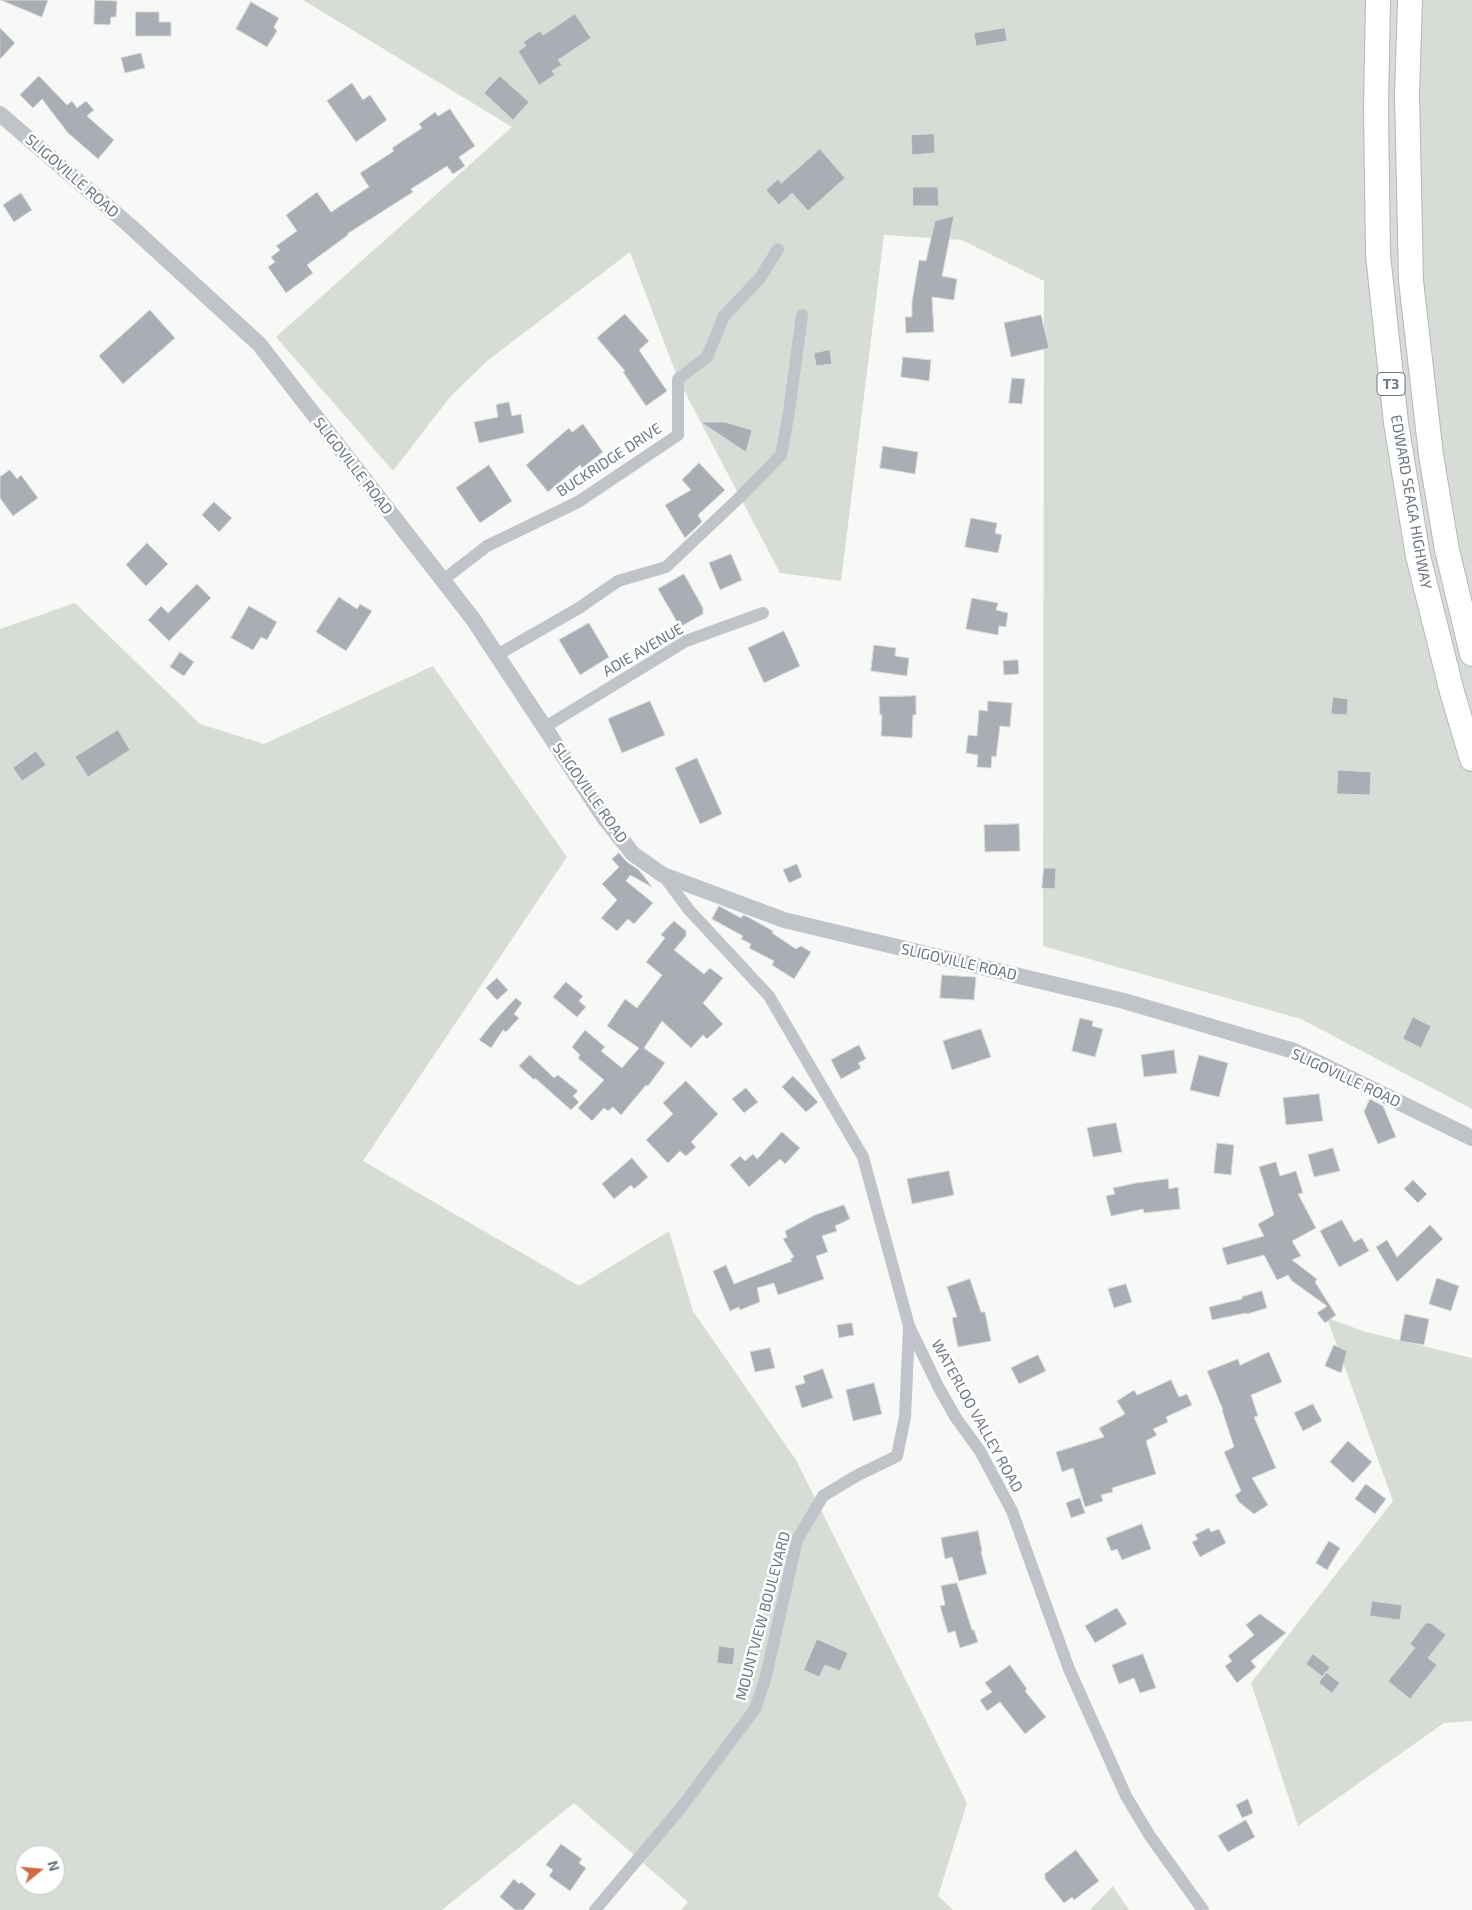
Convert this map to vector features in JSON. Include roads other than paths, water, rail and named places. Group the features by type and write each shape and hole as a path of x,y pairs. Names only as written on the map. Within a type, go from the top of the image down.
{"highway":[{"name":"EDWARD SEAGA HIGHWAY","path":"1378,0 1376,109 1378,255 1396,423 1418,556 1452,692 1472,759"},
{"name":"EDWARD SEAGA HIGHWAY","path":"1410,0 1408,94 1411,280 1430,455 1447,550 1472,654"}],"street":[{"name":"SLIGOVILLE ROAD","path":"0,114 129,225 259,344 473,619 605,819 633,854 663,874 784,920 1124,1000 1294,1051 1472,1138"},
{"name":"BUCKRIDGE DRIVE","path":"443,580 488,546 578,502 678,435 678,379 707,357 724,316 760,278 778,249"},
{"path":"497,655 579,608 618,581 666,567 781,455 789,412 802,315"},
{"name":"ADIE AVENUE","path":"545,727 686,641 763,613"},
{"name":"WATERLOO VALLEY ROAD","path":"663,874 689,910 769,996 863,1157 909,1326 939,1388 956,1418 980,1451 1012,1511 1069,1669 1126,1796 1150,1836 1203,1910"},
{"name":"MOUNTVIEW BOULEVARD","path":"595,1910 680,1810 755,1710 765,1680 797,1540 823,1496 856,1476 898,1456 906,1417 909,1326"}]}
